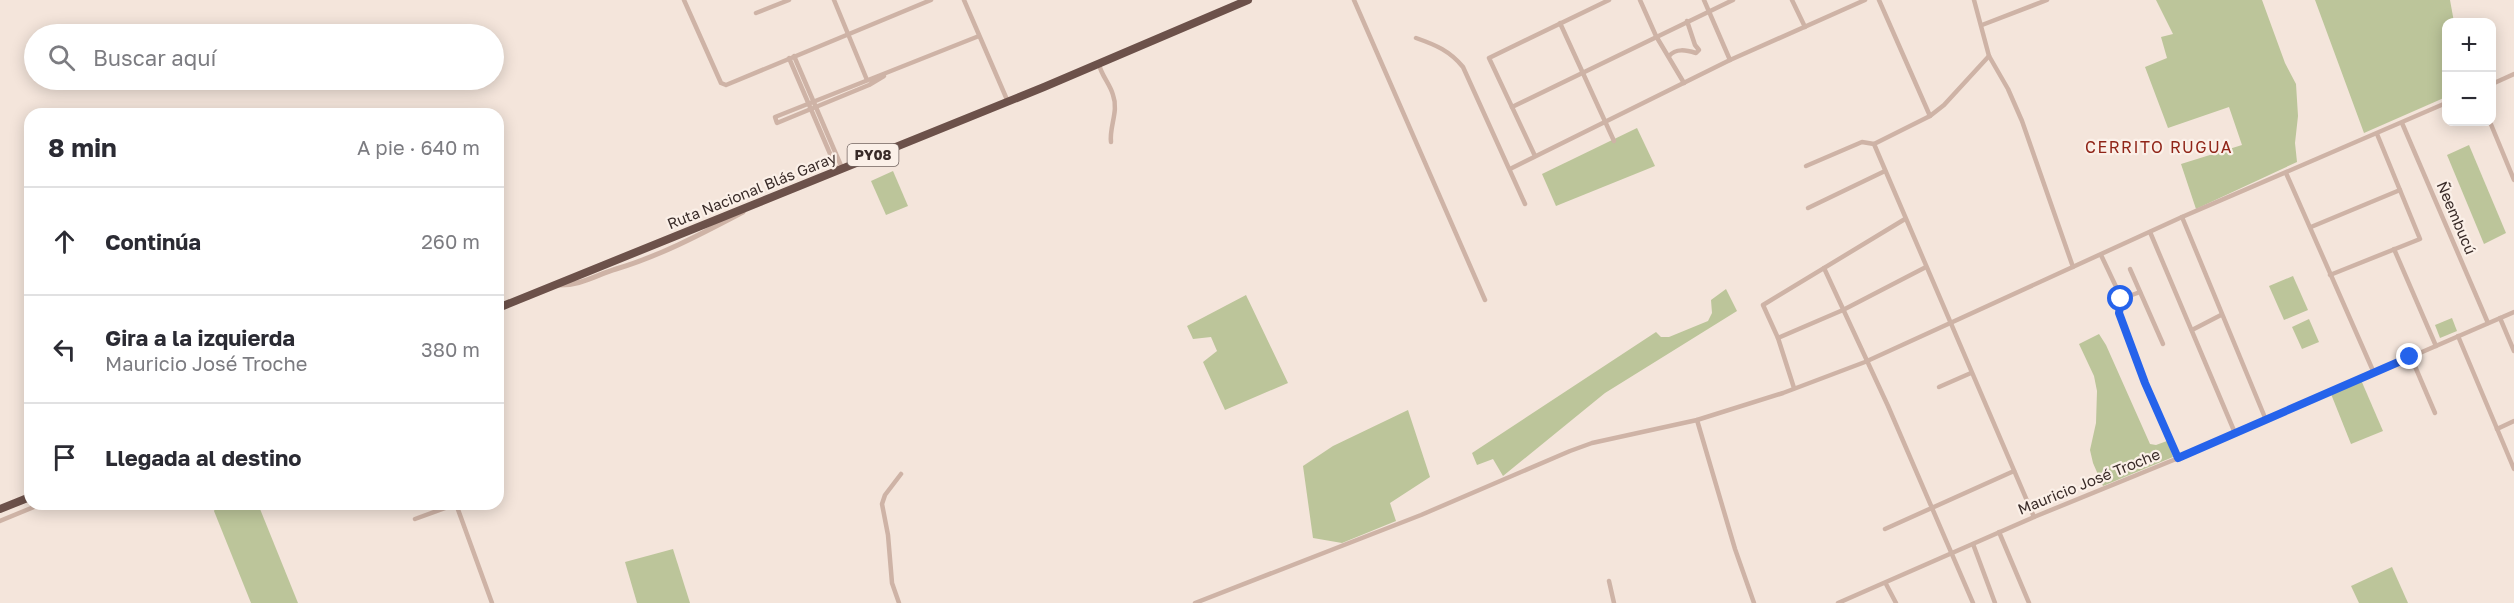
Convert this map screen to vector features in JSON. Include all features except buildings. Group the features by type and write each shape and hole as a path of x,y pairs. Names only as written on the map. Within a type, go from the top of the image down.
{"highway":[{"name":"Ruta Nacional Blás Garay","path":"504,306 1008,102 1248,0"},
{"path":"0,509 24,499"}],"street":[{"path":"684,0 721,83 726,85 931,0"},
{"path":"756,13 789,0"},
{"path":"834,0 870,85"},
{"path":"964,0 1008,102"},
{"path":"1354,0 1485,300"},
{"path":"1535,156 1489,58 1609,0"},
{"path":"1640,0 1656,36 1684,83"},
{"path":"1704,0 1730,60"},
{"path":"1512,107 1733,0"},
{"path":"1792,0 1805,27"},
{"path":"1510,170 1730,60 1865,0"},
{"path":"1879,0 1930,116"},
{"path":"1974,0 1989,56 2022,121 2073,267"},
{"path":"1982,25 2047,0"},
{"path":"1669,56 1671,53 1683,50 1696,53 1700,50 1695,45 1688,21"},
{"path":"1560,23 1614,141"},
{"path":"884,76 867,79 812,105 777,123 775,117 812,105 870,85 884,76 979,36"},
{"path":"1416,38 1439,46 1454,56 1463,67 1525,204"},
{"path":"1806,166 1862,142 1874,144 1930,116 1944,105 1989,56"},
{"path":"791,57 839,169"},
{"path":"1099,64 1114,96 1114,124 1110,132 1111,142"},
{"path":"2496,82 2513,74 2514,81"},
{"path":"1195,603 1418,516 1592,443 1697,420 1867,361 2182,217 2442,105"},
{"name":"Ñeembucú","path":"2402,123 2488,323"},
{"path":"2492,126 2514,180"},
{"path":"2331,275 2420,238 2377,134"},
{"path":"1874,144 2034,517"},
{"path":"1808,208 1885,171"},
{"path":"2286,172 2374,373"},
{"path":"2311,226 2400,190"},
{"path":"2182,217 2266,420"},
{"path":"1794,388 1778,338 1763,306 1905,219"},
{"path":"2150,232 2235,433"},
{"path":"2394,249 2436,346"},
{"path":"2101,255 2121,299 2119,313 2145,383 2178,458"},
{"path":"1778,338 1843,310 1926,267"},
{"path":"1824,268 1973,603"},
{"path":"2130,269 2163,344"},
{"path":"2121,299 2140,292"},
{"name":"Mauricio José Troche","path":"1838,603 2514,312"},
{"path":"2192,330 2221,315"},
{"path":"2500,318 2514,351"},
{"path":"2458,336 2514,469"},
{"path":"2410,357 2435,413"},
{"path":"1940,387 1971,373"},
{"path":"1697,420 1735,549 1754,603"},
{"path":"2497,429 2514,422"},
{"path":"1885,529 2014,471"},
{"path":"899,603 892,583 888,535 882,504 885,495 901,474"},
{"path":"0,522 27,510"},
{"path":"415,519 440,510"},
{"path":"458,510 492,603"},
{"path":"1999,532 2029,603"},
{"path":"1973,544 1995,603"},
{"path":"1610,581 1614,603"},
{"path":"1886,584 1896,603"},
{"path":"1212,596 1215,603"}],"green space":[{"path":"2156,0 2262,0 2285,63 2296,84 2297,162 2196,209 2181,164 2242,145 2229,107 2168,128 2145,67 2167,58 2161,37 2173,34"},
{"path":"2315,0 2450,0 2453,18 2442,18 2442,99 2364,133"},
{"path":"1637,128 1655,166 1556,206 1542,174"},
{"path":"2469,145 2506,233 2484,244 2447,155"},
{"path":"893,171 908,206 886,215 871,181"},
{"path":"2293,276 2308,310 2284,320 2269,286"},
{"path":"1726,289 1737,311 1605,393 1503,476 1493,459 1477,465 1472,453 1656,332 1661,337 1669,337 1708,321 1712,313 1711,300"},
{"path":"1246,295 1288,383 1225,410 1203,362 1217,351 1211,337 1193,339 1187,326"},
{"path":"2452,318 2457,331 2440,338 2435,325"},
{"path":"2309,319 2319,342 2302,349 2292,327"},
{"path":"2099,334 2150,444 2156,445 2167,441 2173,457 2103,486 2090,450 2096,423 2097,391 2094,376 2079,344"},
{"path":"2361,380 2383,431 2351,444 2331,394"},
{"path":"1408,410 1430,477 1390,503 1396,521 1342,543 1313,538 1303,466 1333,446"},
{"path":"260,510 298,603 251,603 214,511"},
{"path":"673,549 690,603 637,603 625,562"},
{"path":"2392,567 2408,603 2359,603 2351,586"}],"district":[{"name":"CERRITO RUGUA","path":"2159,147"}],"route":[{"path":"2121,299 2119,313 2145,383 2178,458 2410,357"}]}
